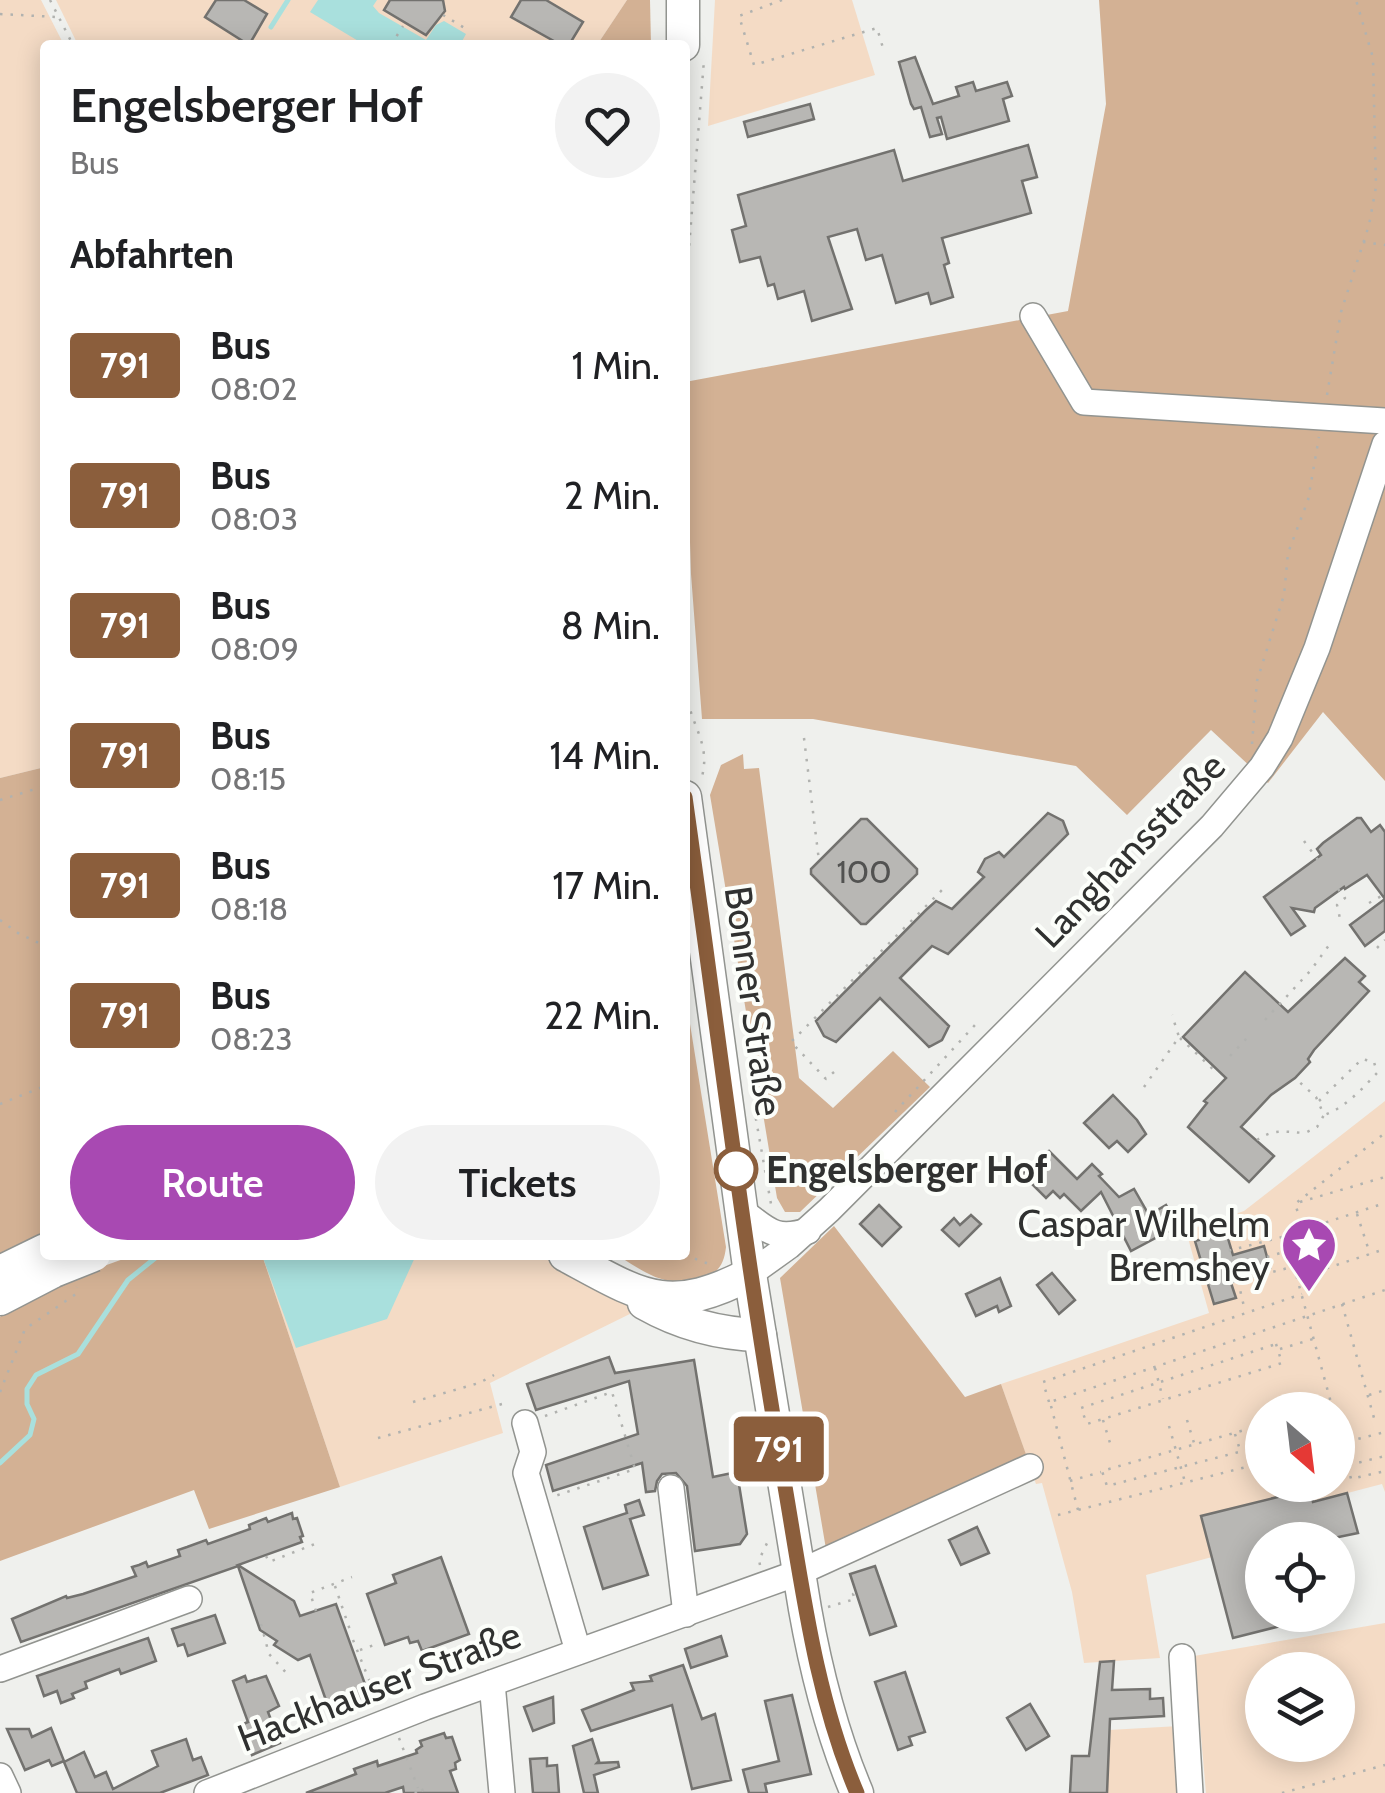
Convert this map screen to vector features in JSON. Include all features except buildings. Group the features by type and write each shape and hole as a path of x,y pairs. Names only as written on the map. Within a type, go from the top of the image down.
{"main road":[{"path":"683,0 694,48"},
{"name":"Bonner Straße","path":"690,833 742,1211 735,1271 760,1335 814,1658 842,1758 857,1793"},
{"path":"581,1260 608,1269 663,1300 714,1292 735,1271"},
{"path":"0,1272 67,1263"},
{"path":"0,1299 67,1263"},
{"path":"608,1269 646,1304 692,1325 731,1335 760,1335"}],"street":[{"path":"1034,316 1084,402 1385,421"},
{"name":"Langhansstraße","path":"735,1271 808,1230 1212,826 1262,767 1280,738 1317,648 1385,444"},
{"path":"742,1211 772,1234 791,1236 808,1230"},
{"name":"Hackhauser Straße","path":"524,1423 533,1452 526,1473 578,1651"},
{"path":"800,1572 1030,1467"},
{"path":"672,1488 686,1614"},
{"name":"Hackhauser Straße","path":"208,1793 384,1709 492,1682 800,1572"},
{"path":"0,1669 189,1598"},
{"path":"1182,1658 1190,1793"},
{"path":"492,1682 502,1793"},
{"path":"0,1776 8,1793"}],"path":[{"path":"50,0 70,40"},
{"path":"782,0 739,16 754,65 876,28 883,48"},
{"path":"1253,722 1257,681 1284,596 1288,554 1308,500 1341,312 1374,208 1374,78 1366,28 1356,0"},
{"path":"0,14 57,16"},
{"path":"443,15 468,30"},
{"path":"395,40 403,26"},
{"path":"690,159 694,48"},
{"path":"1363,242 1385,245"},
{"path":"804,738 818,860"},
{"path":"0,800 40,788"},
{"path":"1304,840 1318,860"},
{"path":"834,1072 826,1079 791,1042 946,886"},
{"path":"1338,890 1344,898 1337,905 1341,923"},
{"path":"1370,903 1385,894"},
{"path":"0,920 40,944"},
{"path":"1377,948 1385,940"},
{"path":"1265,1020 1312,970 1332,941"},
{"path":"1172,1014 1179,1037 1216,1072"},
{"path":"928,1074 975,1025"},
{"path":"1144,1088 1179,1037"},
{"path":"1230,1056 1247,1038"},
{"path":"1258,1140 1268,1132 1311,1131 1324,1115 1336,1110 1377,1074 1374,1062 1362,1059 1317,1099"},
{"path":"1294,1078 1317,1099 1324,1115"},
{"path":"0,1104 40,1088"},
{"path":"1295,1204 1385,1133"},
{"path":"1295,1204 1385,1177"},
{"path":"1294,1267 1221,1286 1212,1256 1385,1203"},
{"path":"1295,1204 1304,1230"},
{"path":"1357,1212 1370,1254"},
{"path":"1284,1236 1328,1392"},
{"path":"1297,1278 1385,1249"},
{"path":"1267,1257 1288,1251"},
{"path":"690,1257 735,1271"},
{"path":"0,1392 25,1329 76,1294 67,1263"},
{"path":"1238,1281 1246,1312"},
{"path":"1050,1402 1385,1290"},
{"path":"1078,1510 1043,1382 1302,1294"},
{"path":"1342,1304 1374,1418"},
{"path":"1278,1350 1314,1339"},
{"path":"1276,1344 1282,1362 1086,1424 1081,1408 1159,1382 1276,1344"},
{"path":"1155,1367 1164,1400"},
{"path":"414,1402 494,1375"},
{"path":"1368,1395 1385,1390"},
{"path":"524,1423 612,1392 635,1469 535,1502"},
{"path":"378,1438 502,1404"},
{"path":"1103,1418 1110,1443"},
{"path":"1187,1420 1194,1445"},
{"path":"1168,1426 1186,1483"},
{"path":"1070,1481 1245,1430"},
{"path":"1355,1440 1385,1432"},
{"path":"1235,1433 1241,1452"},
{"path":"1102,1471 1106,1486 1245,1451"},
{"path":"1355,1463 1385,1456"},
{"path":"1058,1515 1245,1467"},
{"path":"1355,1478 1385,1472"},
{"path":"266,1556 269,1562 320,1542"},
{"path":"316,1610 310,1593 352,1577"},
{"path":"334,1585 351,1633"},
{"path":"827,1608 855,1600 856,1593"},
{"path":"260,1624 269,1654 290,1676"},
{"path":"353,1640 418,1788 425,1792 431,1788"},
{"path":"358,1651 378,1644"},
{"path":"1282,1793 1385,1765"},
{"path":"415,1793 418,1788"}],"shaded area":[{"path":"0,0 41,0 61,40 40,40 40,768 0,778"},
{"path":"56,0 627,0 600,40 76,40"},
{"path":"627,0 650,0 651,40 600,40"},
{"path":"715,0 852,0 875,75 708,126"},
{"path":"1099,0 1385,0 1385,781 1323,712 1268,783 1211,730 1127,815 1076,766 813,719 702,719 691,574 690,381 1068,311 1106,104"},
{"path":"743,754 744,769 759,768 799,1078 833,1108 893,1051 930,1087 800,1212 785,1212 777,1198 710,795 721,765"},
{"path":"40,768 40,1238 0,1256 0,778"},
{"path":"690,1024 726,1247 721,1265 710,1276 698,1280 675,1282 625,1260 690,1260"},
{"path":"1385,1101 1385,1492 1382,1484 1355,1491 1355,1392 1245,1392 1245,1502 1257,1502 1202,1516 1212,1557 1146,1575 1160,1658 1084,1663 1072,1592 1042,1483 1036,1484 1001,1384 1209,1313 1186,1231 1244,1211"},
{"path":"834,1226 965,1397 1001,1384 1028,1460 826,1549 780,1278"},
{"path":"121,1260 264,1260 340,1487 209,1529 194,1490 0,1561 0,1317 83,1274"},
{"path":"264,1260 551,1260 640,1309 490,1383 503,1433 340,1487"},
{"path":"1385,1623 1385,1793 1206,1793 1194,1656 1333,1632 1355,1632 1355,1628"},
{"path":"1179,1726 1183,1793 1107,1793 1109,1730"}],"water":[{"path":"318,0 377,0 373,6 379,13 426,40 357,40 310,12"},
{"path":"444,21 466,34 463,40 426,40 436,25"},
{"path":"264,1260 414,1260 387,1319 296,1348"}],"waterway":[{"path":"271,27 288,0"},
{"path":"0,1463 30,1435 34,1419 27,1404 27,1389 36,1375 78,1354 128,1280 153,1260"}],"bus line":[{"name":"791","path":"690,833 750,1274 805,1608 814,1658 842,1758 857,1793"}],"place":[{"name":"Engelsberger Hof","path":"736,1169"},
{"name":"Caspar Wilhelm Bremshey","path":"1309,1294"}]}
